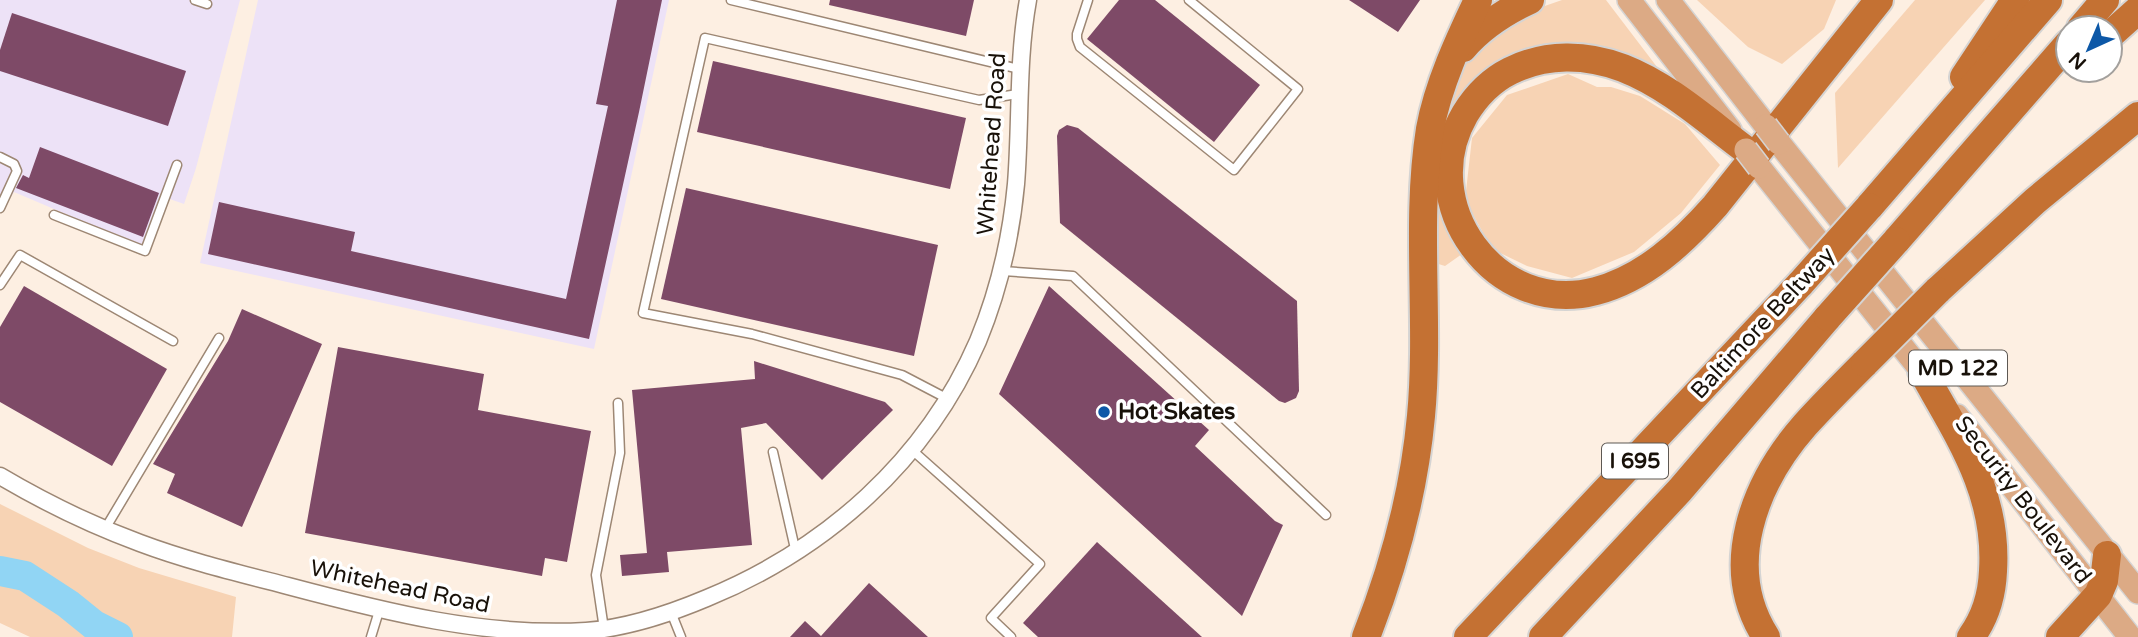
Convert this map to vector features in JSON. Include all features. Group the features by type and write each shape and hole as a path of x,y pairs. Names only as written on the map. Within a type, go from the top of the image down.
{"highway":[{"path":"1366,637 1396,550 1412,482 1421,415 1426,164 1431,127 1439,93 1478,0"},
{"path":"1452,61 1488,23 1530,0"},
{"path":"1753,159 1676,96 1622,68 1590,59 1544,58 1504,74 1487,86 1471,104 1458,126 1450,149 1447,175 1451,201 1459,224 1472,245 1502,275 1521,285 1545,292 1571,294 1596,291 1650,266 1690,234 1715,206 1879,0"},
{"path":"1903,169 2015,0"},
{"name":"Baltimore Beltway","path":"1468,637 1801,283 2048,0"},
{"path":"2093,14 2105,0"},
{"path":"2124,23 2138,10"},
{"name":"Baltimore Beltway","path":"1543,637 1680,490 2054,60"},
{"path":"1953,176 2055,84"},
{"path":"1766,637 1748,599 1744,555 1749,528 1767,480 1804,426 1937,291 2044,192 2138,116"},
{"path":"1922,371 1969,454 1983,489 1992,525 1992,587 1984,613 1971,637"},
{"path":"2060,637 2098,595 2104,581 2107,555"}],"main road":[{"name":"Security Boulevard","path":"1629,0 2130,637"},
{"name":"Security Boulevard","path":"1668,0 1772,135 2138,592"},
{"path":"2098,595 2115,597 2138,626"}],"street":[{"name":"Whitehead Road","path":"0,476 66,511 138,543 379,611 446,624 516,632 585,634 671,612 736,585 796,553 865,500 912,450 948,399 978,341 1003,271 1011,230 1016,181 1018,94 1028,0"}],"lane":[{"path":"195,0 207,4"},
{"path":"731,0 1020,69"},
{"path":"1088,0 1077,34 1080,47 1234,170 1298,89 1189,0"},
{"path":"948,399 902,375 752,334 643,313 705,38 979,100 1018,94"},
{"path":"0,157 14,164 17,171 0,208"},
{"path":"54,215 145,251 177,164"},
{"path":"0,285 20,255 173,341"},
{"path":"1003,271 1073,275 1326,515"},
{"path":"105,529 219,338"},
{"path":"604,629 596,575 620,453 618,403"},
{"path":"912,450 1040,564 991,618 1012,637"},
{"path":"773,452 796,553"},
{"path":"371,637 379,611"},
{"path":"671,612 681,637"}],"shaded area":[{"path":"0,0 240,0 184,204 164,197 148,249 14,192 0,213"},
{"path":"258,0 669,0 594,349 200,263"},
{"path":"1562,0 1606,0 1670,84 1623,60 1480,82 1446,223 1462,254 1445,266 1432,262 1434,154 1451,87 1469,55 1522,14"},
{"path":"1697,0 1836,0 1824,29 1782,64 1748,47"},
{"path":"1915,0 1985,0 1838,168 1835,93"},
{"path":"1568,74 1597,87 1611,87 1640,96 1685,124 1720,165 1681,213 1634,252 1572,278 1527,266 1492,249 1465,200 1472,138 1507,95"},
{"path":"0,504 88,548 139,568 236,597 232,637 30,637 0,623"}],"building":[{"path":"617,0 662,0 589,339 208,254 219,202 355,232 351,251 566,299 608,106 596,104"},
{"path":"830,0 974,0 966,36 829,5"},
{"path":"1119,0 1155,0 1260,85 1214,142 1087,39"},
{"path":"1349,0 1420,0 1398,32"},
{"path":"12,13 186,71 168,126 0,71 0,50"},
{"path":"713,61 966,118 950,189 697,132"},
{"path":"1067,125 1078,128 1297,301 1299,391 1296,398 1285,403 1279,401 1060,223 1057,136 1059,130"},
{"path":"40,147 159,193 143,237 16,188 23,175 29,178"},
{"path":"686,188 938,245 914,356 661,299"},
{"path":"24,286 167,369 112,466 0,402 0,327"},
{"name":"Hot Skates","path":"1049,286 1209,430 1195,446 1275,521 1283,525 1242,616 999,394"},
{"path":"242,309 322,344 242,527 167,493 175,474 153,464 228,341"},
{"path":"338,347 484,374 478,410 591,431 567,562 545,558 542,576 305,533"},
{"path":"754,361 885,402 893,410 822,480 766,423 741,428 752,545 667,552 669,572 622,576 620,555 647,553 632,390 755,379"},
{"path":"1097,542 1202,637 1038,637 1023,623"},
{"path":"869,583 928,637 790,637 805,621 821,636"}],"waterway":[{"path":"0,571 25,576 94,625 118,637"}],"place":[{"name":"Hot Skates","path":"1104,412"}]}
